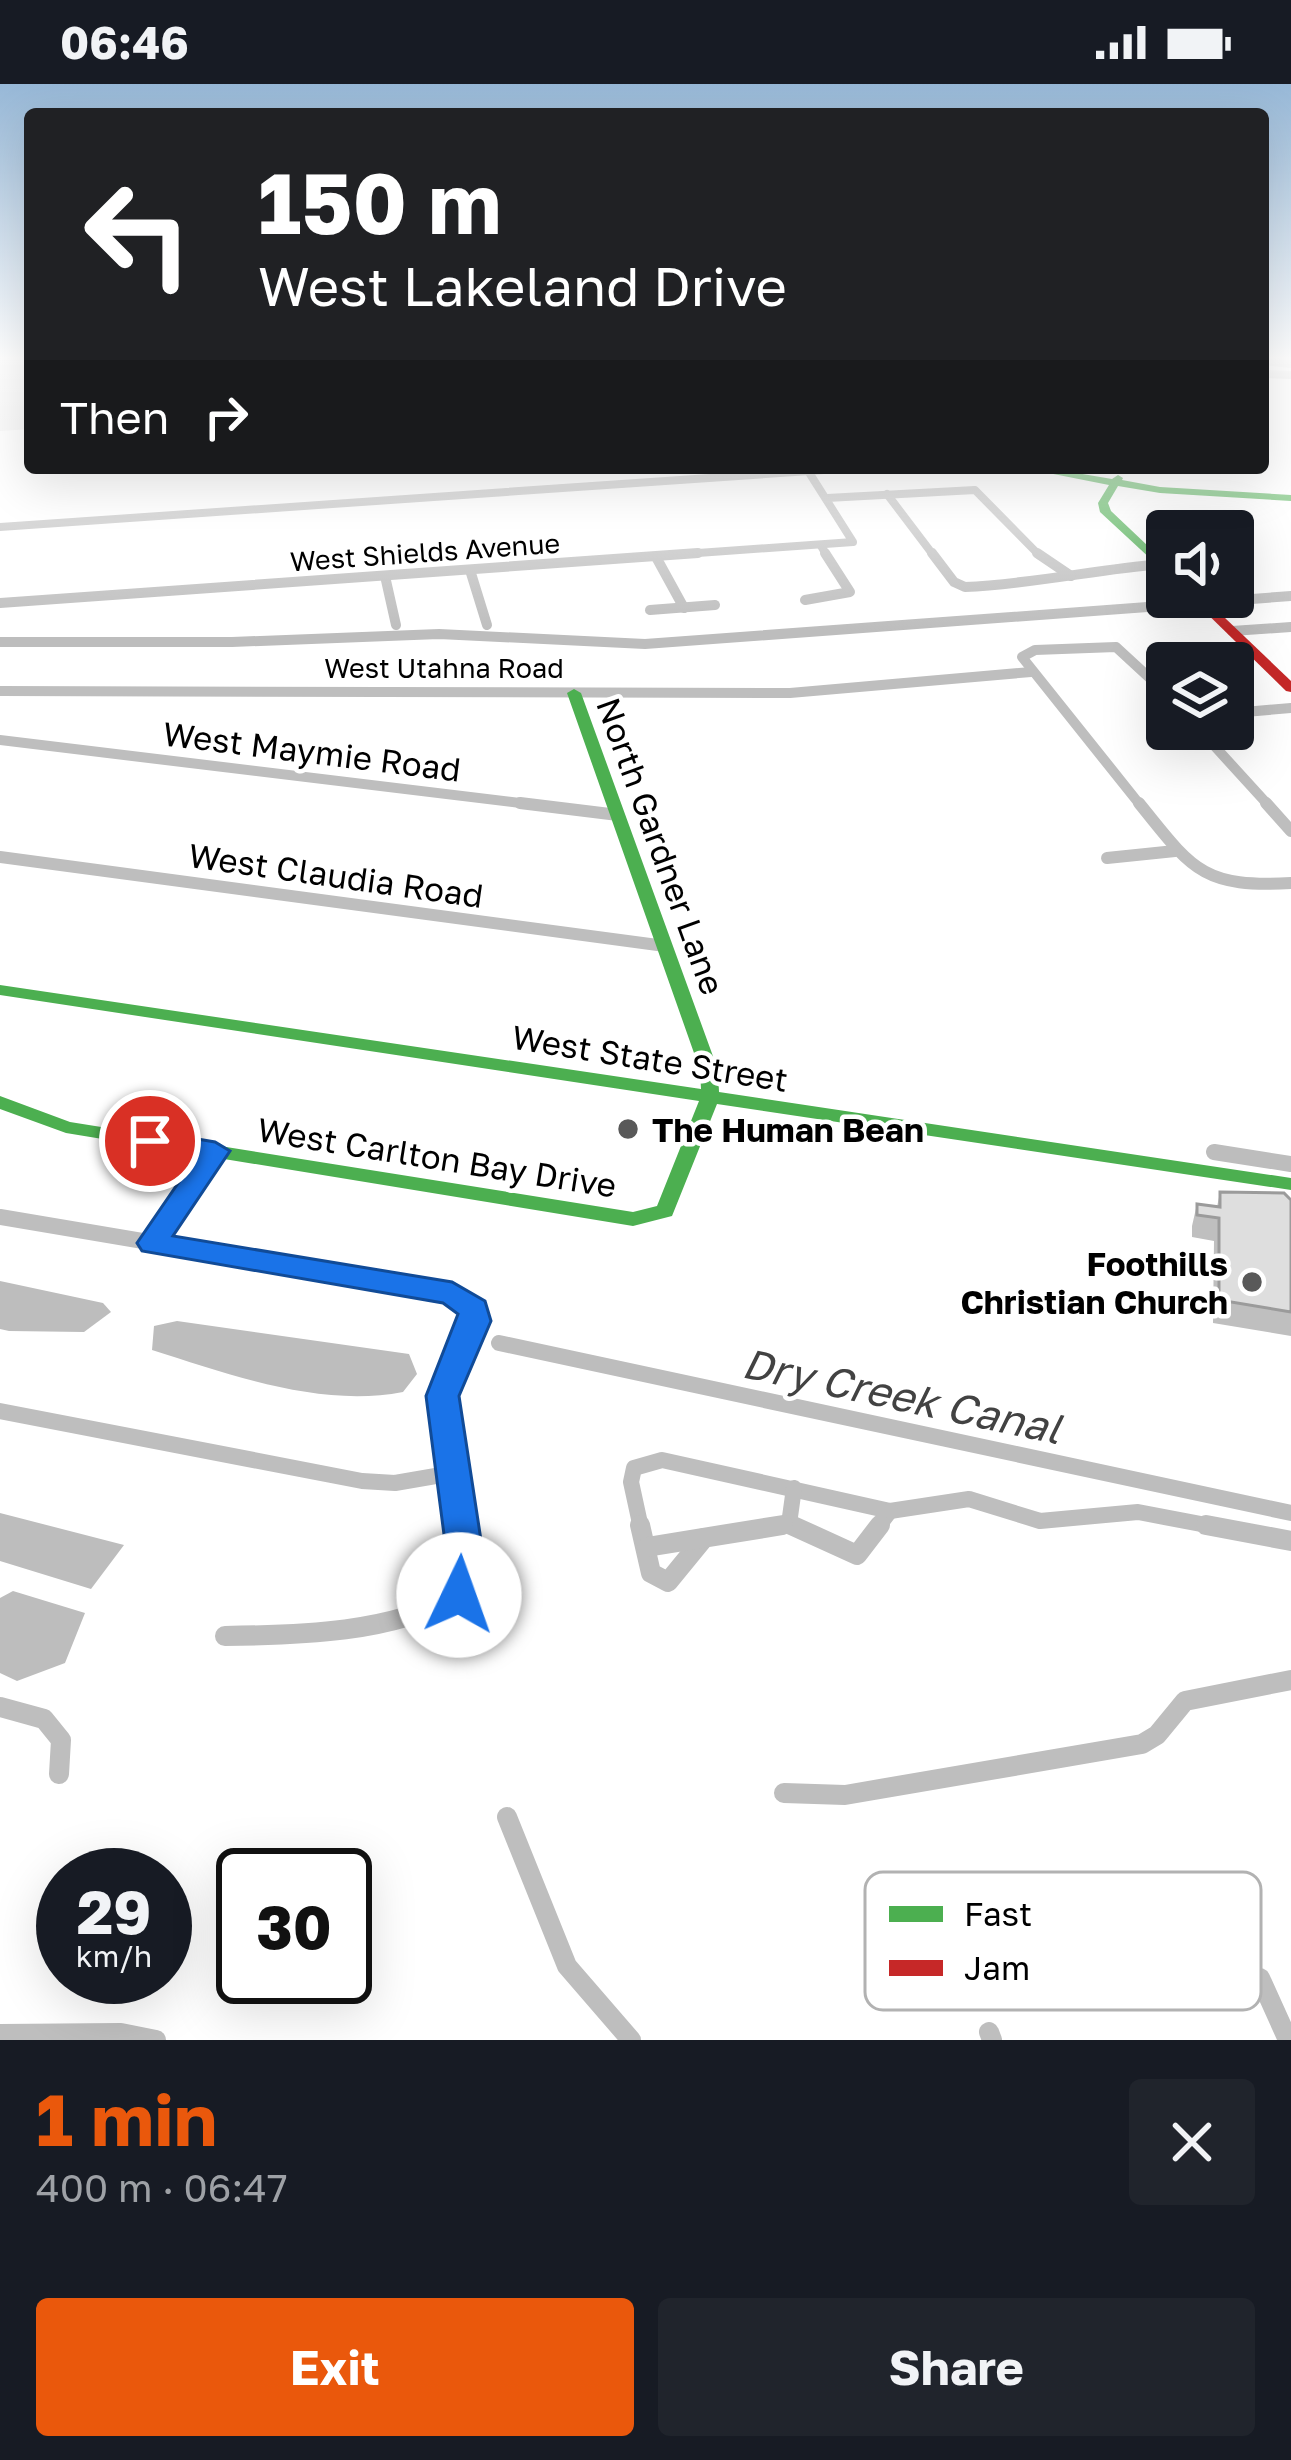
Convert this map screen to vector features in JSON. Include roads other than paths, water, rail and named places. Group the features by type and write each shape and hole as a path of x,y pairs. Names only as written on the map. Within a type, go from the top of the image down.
{"street":[{"path":"0,526 810,474 826,498 975,490 1049,565 1071,576"},
{"path":"1069,474 1291,494"},
{"path":"1087,474 1116,481"},
{"path":"1116,481 1102,503 1146,550"},
{"path":"887,494 954,582 964,587 1031,585 1146,569"},
{"name":"West Shields Avenue","path":"0,603 853,542 826,498"},
{"path":"805,600 849,595 821,546"},
{"path":"656,557 684,608"},
{"path":"470,570 487,625"},
{"path":"385,576 396,625"},
{"path":"650,610 715,605"},
{"path":"1218,618 1291,688"},
{"path":"1232,632 1291,627"},
{"path":"1146,674 1116,646 1024,654 1022,661 1175,851 1201,874 1220,882 1291,883"},
{"name":"West Utahna Road","path":"0,691 790,693 1031,672"},
{"name":"North Gardner Lane","path":"574,693 709,1070 710,1097"},
{"path":"1254,711 1291,708"},
{"name":"West Maymie Road","path":"0,740 618,815"},
{"path":"1218,750 1291,831"},
{"path":"1107,858 1175,851"},
{"name":"West Claudia Road","path":"0,857 665,946"},
{"name":"West State Street","path":"0,990 1291,1184"},
{"name":"West Carlton Bay Drive","path":"0,1102 66,1127 633,1219 654,1216 670,1204 710,1097"},
{"path":"153,1243 215,1151"},
{"path":"0,1216 452,1293 474,1309 475,1321 442,1396 467,1573 459,1595 430,1612 268,1637 225,1636"},
{"path":"0,1411 362,1481 395,1483 453,1473"},
{"path":"704,1538 668,1582 651,1573 631,1482 634,1468 647,1461 890,1511 970,1499 1040,1521 1138,1512 1291,1541"},
{"path":"788,1524 794,1488"},
{"path":"647,1546 788,1524 857,1555 890,1511"},
{"path":"784,1792 845,1795 1142,1744 1157,1736 1185,1701 1291,1680"},
{"path":"0,1707 44,1719 61,1740 59,1774"},
{"path":"507,1816 567,1966 631,2040"},
{"path":"1261,1980 1288,2040"},
{"path":"0,2034 122,2033 156,2040"}],"waterway":[{"path":"1254,599 1291,596"},
{"path":"0,642 232,642 439,634 645,644 1146,607"},
{"path":"1214,1152 1291,1164"},
{"name":"Dry Creek Canal","path":"499,1343 1291,1513"}],"place":[{"name":"The Human Bean","path":"628,1129"},
{"name":"Foothills Christian Church","path":"1252,1282"}]}
